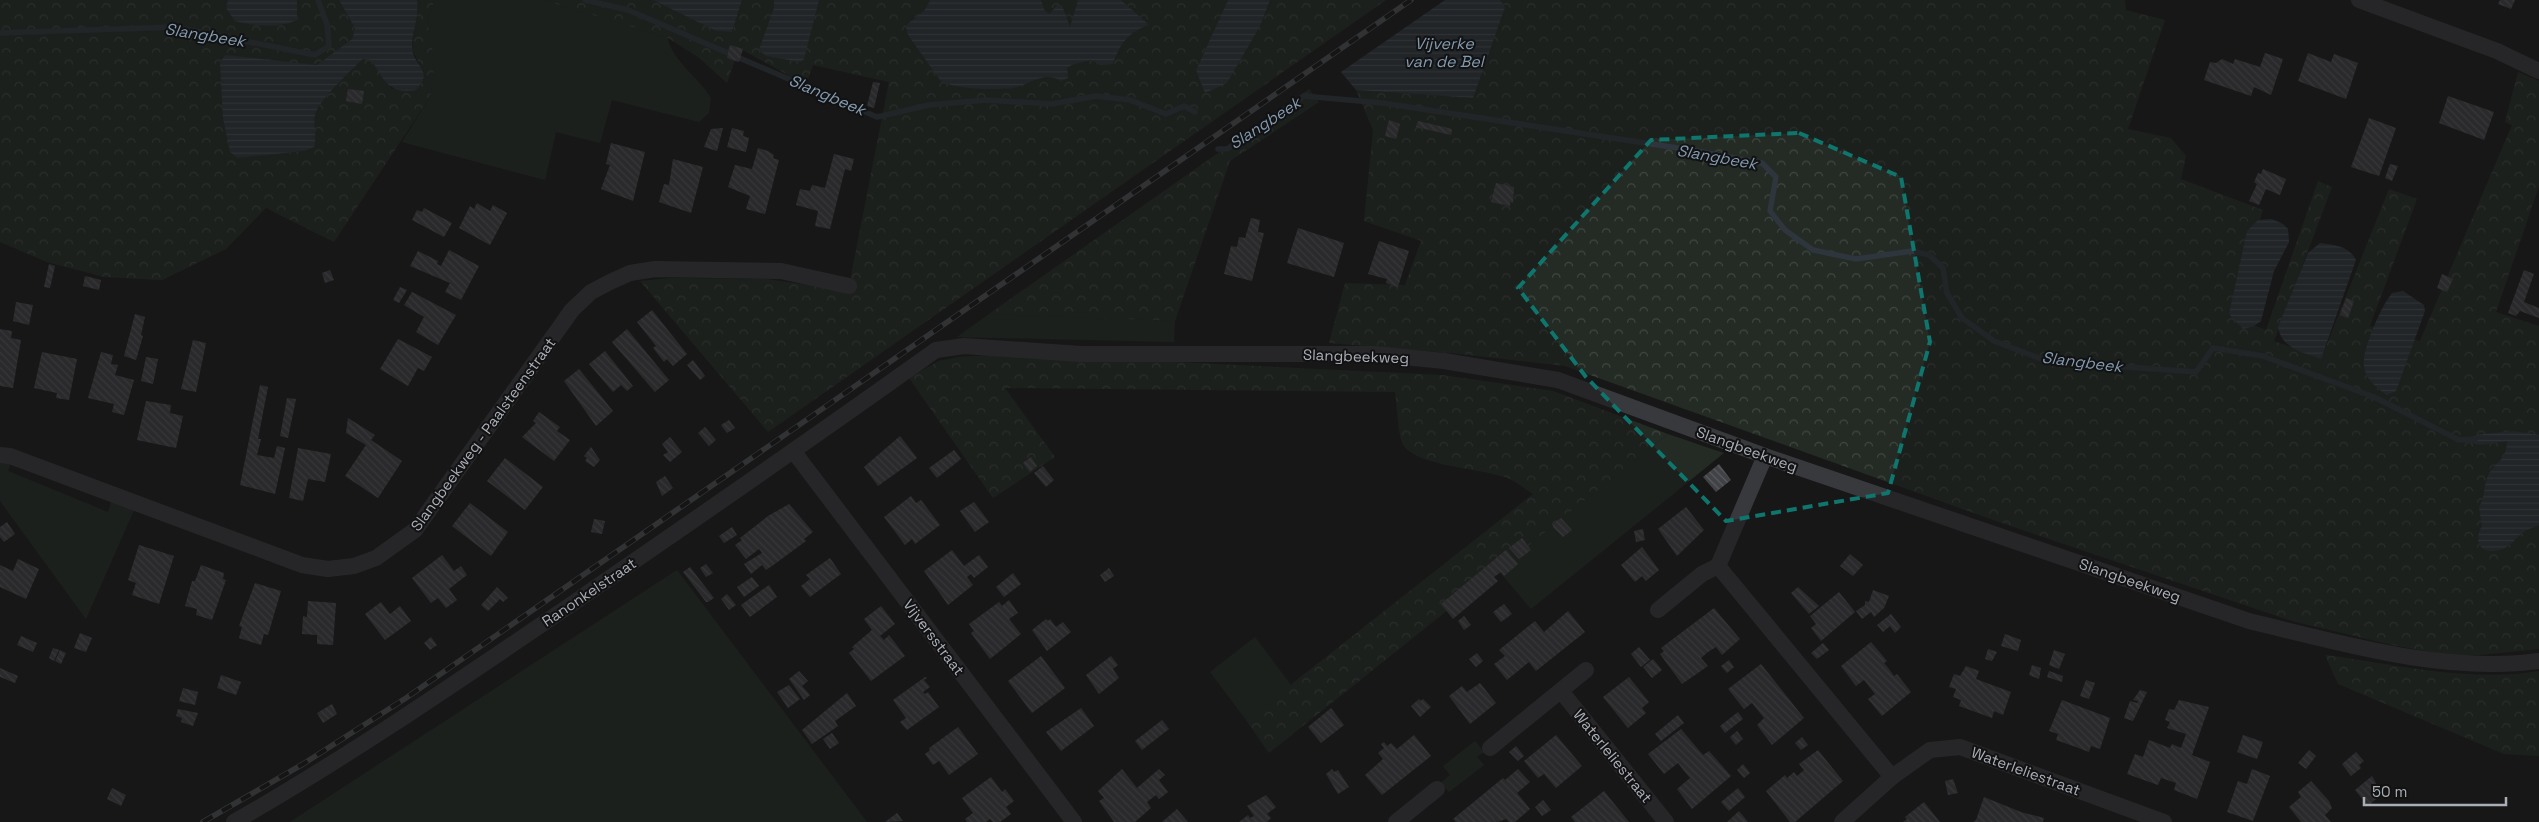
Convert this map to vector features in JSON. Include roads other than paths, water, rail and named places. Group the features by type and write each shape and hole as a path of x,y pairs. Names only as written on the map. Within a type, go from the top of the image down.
{"street":[{"path":"2359,0 2497,50 2539,71"},
{"name":"Slangbeekweg - Paalsteenstraat","path":"0,455 10,456 302,565 328,569 354,566 376,558 415,530 572,310 591,292 630,273 655,269 780,271 850,286"},
{"name":"Slangbeekweg","path":"936,350 964,346 1081,354 1375,354 1444,361 1558,380 1765,456 2250,621 2322,639 2463,664 2517,664 2539,661"},
{"name":"Ranonkelstraat","path":"234,822 298,786 506,649 794,452 936,350"},
{"name":"Vijversstraat","path":"794,452 1074,822"},
{"path":"1658,610 1702,574 1718,566 1765,456"},
{"path":"1718,566 1892,777"},
{"path":"1490,748 1586,670"},
{"name":"Waterleliestraat","path":"1561,691 1666,822"},
{"name":"Waterleliestraat","path":"1842,822 1892,777 1930,750 1960,747 2164,822"},
{"path":"1401,820 1436,788"}],"water":[{"path":"228,0 297,0 297,20 274,26 235,21 226,8"},
{"path":"339,0 417,0 412,48 413,54 422,68 424,78 421,83 416,90 407,91 393,88 384,80 371,60 363,59 337,84 319,106 315,116 314,147 305,151 238,158 230,152 223,118 220,63 225,55 317,65 352,39 355,28"},
{"path":"653,0 742,0 732,32 716,31"},
{"path":"774,0 819,0 804,59 801,62 766,56 759,50 774,8"},
{"path":"930,0 1041,0 1045,11 1050,14 1057,5 1062,5 1070,27 1078,0 1121,0 1149,25 1130,35 1119,50 1113,64 1100,65 1092,60 1072,65 1067,68 1068,78 1061,81 1048,77 1013,88 996,89 954,86 940,80 908,35 906,27 925,10"},
{"path":"1228,0 1270,0 1260,26 1227,83 1205,93 1196,70"},
{"name":"Vijverke van de Bel","path":"1445,0 1500,0 1505,7 1473,98 1356,90 1341,72"},
{"path":"2272,219 2283,224 2288,229 2289,242 2274,271 2261,321 2254,326 2243,329 2229,314 2247,231 2258,220"},
{"path":"2320,243 2345,249 2356,260 2321,359 2300,352 2288,345 2280,334 2278,327 2308,253"},
{"path":"2403,291 2424,305 2425,311 2396,391 2387,395 2370,381 2366,374 2364,367 2365,351 2383,307 2392,293"},
{"path":"2513,431 2539,435 2539,525 2525,531 2503,549 2488,551 2480,546 2478,538 2482,526 2479,507 2483,499 2488,476 2503,457 2507,441 2482,445 2463,442 2476,435"}],"waterway":[{"name":"Slangbeek","path":"0,33 175,27 315,55 329,46 327,24 318,0"},
{"name":"Slangbeek","path":"585,0 628,10 877,117 929,105 986,100 1052,104 1096,96 1130,100 1166,114 1184,106 1195,112"},
{"name":"Slangbeek","path":"1218,149 1227,149 1304,96 1382,103 1691,150 1762,163 1776,177 1770,211 1785,230 1813,250 1856,259 1912,251 1929,255 1943,268 1947,293 1962,318 1994,341 2047,361 2196,372 2213,348 2263,356 2374,397 2459,440 2475,439"}],"railway":[{"path":"203,822 303,764 406,698 1411,0"}]}
